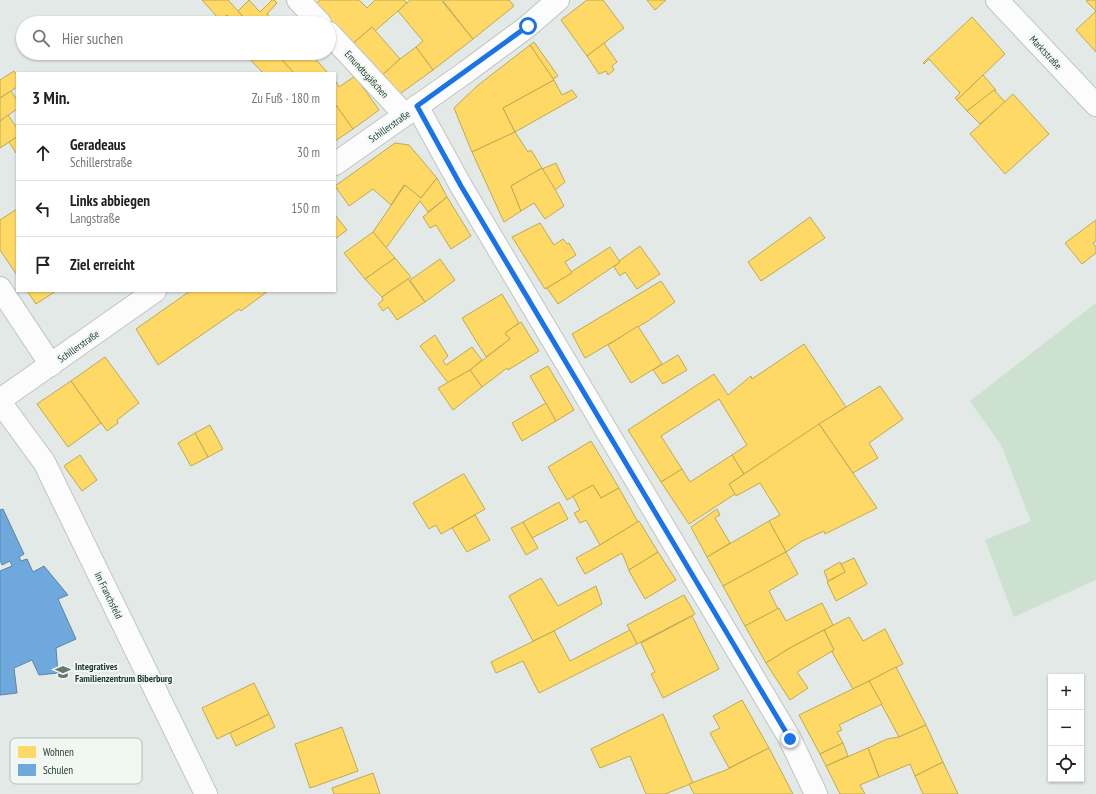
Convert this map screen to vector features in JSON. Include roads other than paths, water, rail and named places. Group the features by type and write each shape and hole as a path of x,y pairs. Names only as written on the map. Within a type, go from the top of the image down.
{"street":[{"path":"298,0 313,16"},
{"name":"Schillerstraße","path":"336,163 528,26 558,0"},
{"name":"Marktstraße","path":"997,0 1096,105"},
{"name":"Emundtsgäßchen","path":"336,39 411,111 461,186 790,739 816,794"},
{"path":"0,288 51,365"},
{"name":"Schillerstraße","path":"0,401 154,292"},
{"name":"Im Franchsfeld","path":"0,401 44,462 206,794"}],"place":[{"name":"Integratives Familienzentrum Biberburg","path":"63,672"}]}
